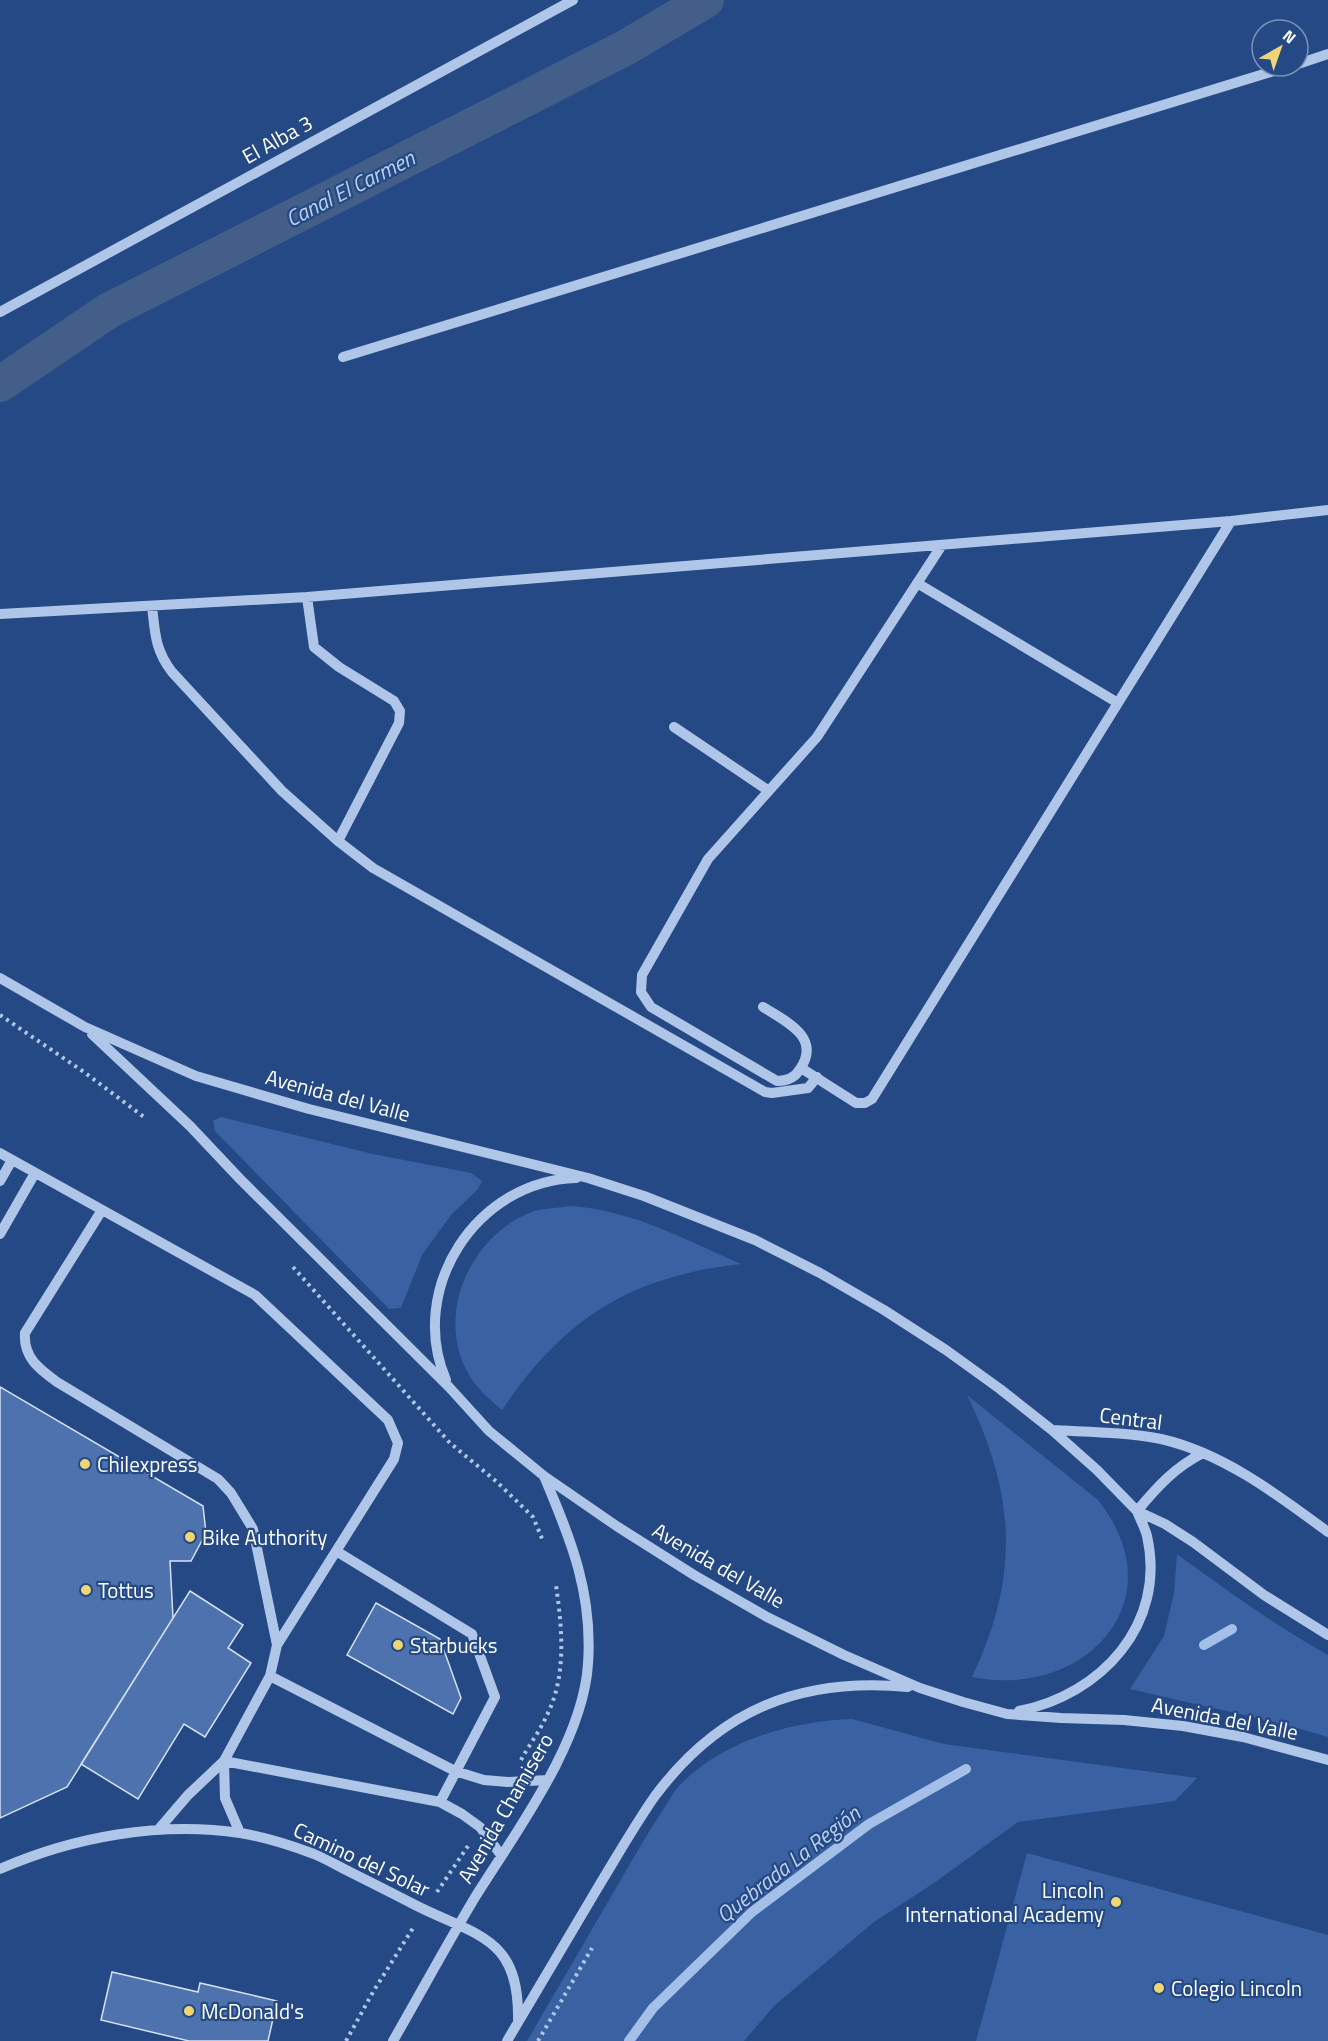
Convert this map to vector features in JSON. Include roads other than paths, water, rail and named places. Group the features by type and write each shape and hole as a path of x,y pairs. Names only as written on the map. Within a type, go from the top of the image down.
{"street":[{"name":"El Alba 3","path":"0,312 573,0"},
{"path":"1310,60 1328,54"},
{"path":"343,357 1251,78"},
{"path":"0,614 307,597 1231,521 1328,510"},
{"path":"801,1068 856,1103 865,1103 872,1098 1231,521"},
{"path":"763,1007 795,1027 800,1032 806,1047 807,1055 801,1068 788,1080 777,1082 651,1007 642,992 640,982 708,859 817,737 942,545"},
{"path":"917,583 1118,703"},
{"path":"307,597 314,646 339,667 391,699 400,715 399,723 338,841"},
{"path":"152,606 157,645 172,672 282,791 338,841 373,868 765,1092 808,1088 817,1077"},
{"path":"674,727 769,791"},
{"name":"Avenida del Valle","path":"0,978 85,1027 196,1076 309,1109 588,1178 644,1196 755,1240 820,1273 884,1310 946,1350 1052,1430 1097,1470 1137,1511 1165,1524 1193,1542 1264,1594 1328,1635"},
{"name":"Avenida del Valle","path":"85,1027 190,1126 240,1179 449,1387 489,1431 544,1476 618,1527 694,1575 844,1655 920,1688 1007,1714 1124,1720 1183,1726 1243,1737 1328,1760"},
{"path":"0,1153 255,1296 388,1420 398,1443 394,1459 277,1645 270,1676 224,1761 188,1795 158,1830"},
{"path":"0,1181 12,1160"},
{"path":"0,1234 35,1173"},
{"name":"Avenida del Valle","path":"449,1387 436,1352 435,1314 442,1279 461,1242 491,1210 509,1198 548,1182 568,1178 588,1178"},
{"path":"102,1210 25,1333 24,1345 34,1365 57,1382 218,1479 231,1493 253,1529 277,1645"},
{"name":"Central","path":"1052,1430 1132,1434 1162,1440 1203,1453 1255,1481 1328,1532"},
{"path":"1137,1511 1162,1481 1203,1453"},
{"name":"Avenida Chamisero","path":"393,2041 459,1923 548,1780 580,1710 588,1666 589,1638 586,1602 576,1556 544,1476"},
{"name":"Avenida del Valle","path":"1007,1714 1051,1702 1082,1686 1103,1670 1128,1642 1142,1617 1149,1585 1147,1536 1137,1511"},
{"path":"336,1551 472,1634 495,1697 440,1802"},
{"path":"270,1676 456,1771 508,1782 548,1780"},
{"path":"507,2041 637,1822 677,1770 706,1743 745,1714 796,1694 856,1684 920,1688"},
{"path":"224,1761 440,1802 480,1827 501,1855"},
{"path":"224,1761 225,1798 240,1833"},
{"name":"Camino del Solar","path":"0,1869 42,1853 82,1842 158,1830 240,1833 280,1842 317,1855 425,1910 459,1923 489,1942 505,1958 511,1968 516,1986 518,2022"}],"waterway":[{"name":"Canal El Carmen","path":"0,384 108,311 625,48 706,0"},
{"name":"Quebrada La Región","path":"1204,1645 1232,1629"},
{"name":"Quebrada La Región","path":"629,2041 653,2008 752,1912 869,1824 966,1769"}],"place":[{"name":"Chilexpress","path":"85,1464"},
{"name":"Bike Authority","path":"190,1537"},
{"name":"Tottus","path":"86,1590"},
{"name":"Starbucks","path":"398,1645"},
{"name":"Lincoln International Academy","path":"1116,1902"},
{"name":"Colegio Lincoln","path":"1159,1988"},
{"name":"McDonald's","path":"189,2011"}]}
